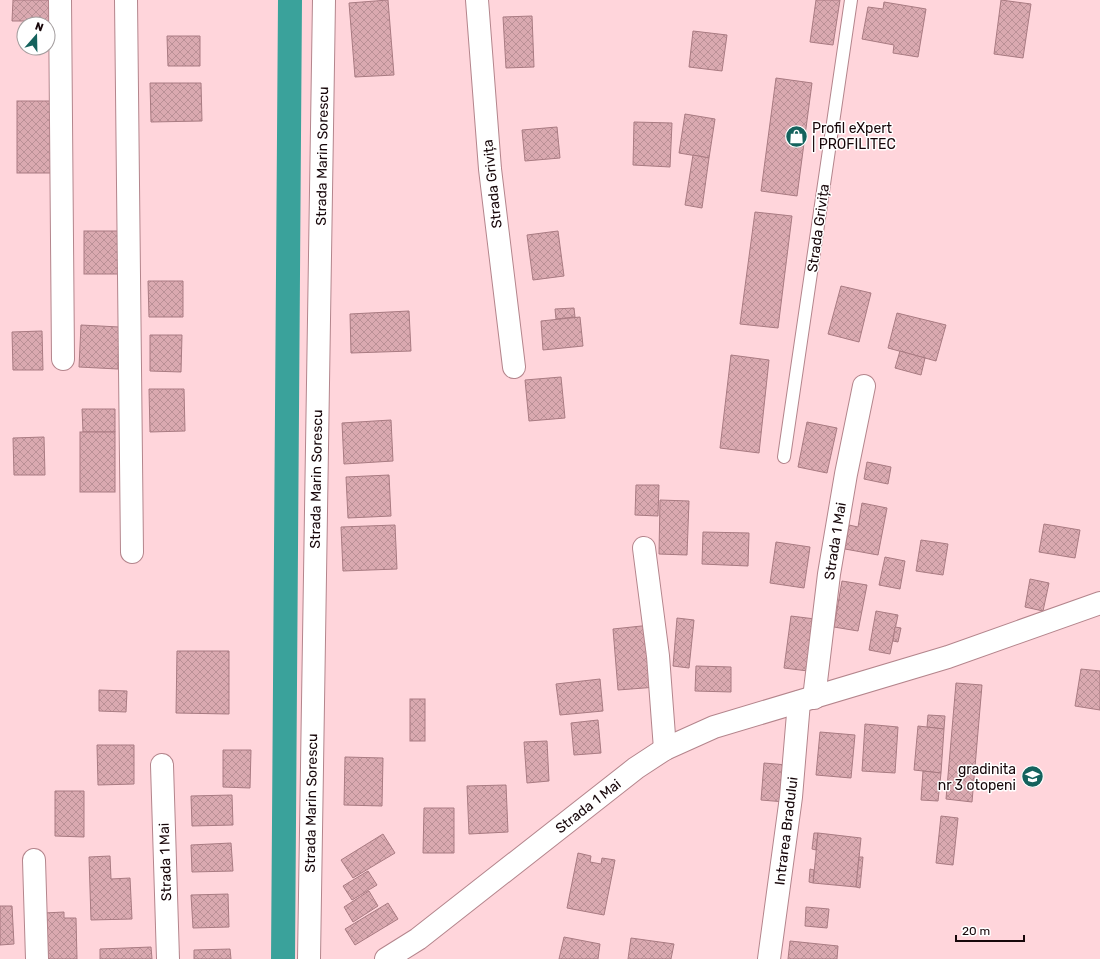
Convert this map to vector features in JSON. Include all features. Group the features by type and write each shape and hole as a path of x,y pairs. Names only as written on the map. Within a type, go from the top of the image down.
{"street":[{"path":"60,0 63,359"},
{"path":"126,0 132,552"},
{"name":"Strada Marin Sorescu","path":"309,959 324,0"},
{"name":"Strada Grivița","path":"477,0 490,169 514,367"},
{"name":"Strada 1 Mai","path":"807,700 846,474 864,386"},
{"path":"644,548 658,656 665,749"},
{"name":"Strada 1 Mai","path":"386,959 418,939 636,768 665,749 714,727 948,657 1100,603"},
{"name":"Intrarea Bradului","path":"769,959 791,797 807,700"},
{"name":"Strada 1 Mai","path":"162,765 168,959"},
{"path":"34,860 37,959"}],"lane":[{"name":"Strada Grivița","path":"784,456 851,0"}],"building":[{"path":"13,0 51,0 51,16 16,16 16,21 12,21"},
{"path":"388,0 394,75 355,77 349,3"},
{"path":"816,0 840,0 833,45 810,42"},
{"path":"1001,0 1031,4 1023,58 994,54"},
{"path":"884,2 926,9 918,57 893,53 894,45 862,39 868,7 883,9"},
{"path":"532,16 534,67 506,68 503,17"},
{"path":"693,31 727,35 722,71 689,67"},
{"path":"167,36 200,36 200,66 168,66"},
{"path":"776,78 812,83 797,196 761,191"},
{"path":"150,83 201,83 202,121 151,122"},
{"path":"17,101 51,101 51,173 17,173"},
{"path":"685,114 715,119 709,158 679,153"},
{"path":"634,122 672,123 670,167 633,165"},
{"path":"557,127 560,158 525,161 522,130"},
{"path":"693,155 709,158 702,208 685,205"},
{"path":"755,212 792,216 778,328 740,324"},
{"path":"84,231 121,231 121,274 84,274"},
{"path":"558,231 564,276 533,280 527,235"},
{"path":"148,281 183,281 183,317 149,317"},
{"path":"841,286 871,293 859,342 828,334"},
{"path":"574,308 575,317 556,319 555,309"},
{"path":"409,311 411,351 351,353 350,314"},
{"path":"897,313 946,325 936,361 888,348"},
{"path":"580,317 583,346 543,350 541,321"},
{"path":"81,325 119,327 118,369 79,367"},
{"path":"42,331 43,370 13,370 12,332"},
{"path":"150,335 182,335 181,372 150,371"},
{"path":"900,351 925,358 921,375 895,368"},
{"path":"731,355 769,360 759,453 720,448"},
{"path":"561,377 565,418 529,421 525,380"},
{"path":"149,389 184,389 185,431 150,432"},
{"path":"82,409 115,409 115,432 83,432"},
{"path":"391,420 393,461 344,464 342,423"},
{"path":"807,422 837,428 827,473 798,467"},
{"path":"80,432 115,432 115,492 80,492"},
{"path":"44,437 45,475 14,475 13,438"},
{"path":"867,462 891,467 888,484 864,479"},
{"path":"389,475 391,516 348,518 346,477"},
{"path":"636,485 659,485 658,516 635,515"},
{"path":"660,500 689,501 687,555 659,554"},
{"path":"862,503 887,508 878,555 845,549 849,525 858,527"},
{"path":"1044,524 1080,530 1075,558 1039,552"},
{"path":"395,525 397,569 343,571 341,527"},
{"path":"703,532 749,533 748,566 702,564"},
{"path":"921,540 948,544 943,575 916,571"},
{"path":"776,542 810,547 804,588 770,583"},
{"path":"885,557 905,561 900,589 879,585"},
{"path":"1030,579 1049,583 1043,611 1025,607"},
{"path":"842,581 867,585 858,631 834,627"},
{"path":"876,611 898,615 890,654 869,650"},
{"path":"791,616 815,619 808,671 784,668"},
{"path":"677,618 694,620 689,668 673,666"},
{"path":"651,625 657,687 618,690 613,629"},
{"path":"895,627 901,628 898,642 893,641"},
{"path":"177,651 229,651 229,714 176,713"},
{"path":"696,666 731,667 731,692 695,691"},
{"path":"1081,669 1100,671 1100,710 1075,706"},
{"path":"600,679 603,711 560,715 556,684"},
{"path":"956,683 982,685 972,802 946,799"},
{"path":"99,690 127,691 126,712 99,711"},
{"path":"410,699 425,699 425,741 410,741"},
{"path":"928,715 945,716 944,729 927,727"},
{"path":"598,720 601,753 574,755 571,723"},
{"path":"865,724 898,727 895,773 862,771"},
{"path":"918,726 944,729 941,773 914,770"},
{"path":"820,732 855,735 851,778 816,775"},
{"path":"547,741 549,781 527,783 524,742"},
{"path":"97,745 134,745 134,784 98,785"},
{"path":"223,750 251,750 250,788 223,787"},
{"path":"345,757 383,758 382,806 344,805"},
{"path":"764,763 787,765 785,802 761,800"},
{"path":"923,771 941,773 938,801 921,800"},
{"path":"506,785 508,832 469,834 467,786"},
{"path":"55,791 84,791 84,837 55,836"},
{"path":"232,795 233,825 192,826 191,796"},
{"path":"424,808 454,808 454,853 423,853"},
{"path":"941,816 958,818 953,865 936,863"},
{"path":"814,833 818,833 816,850 812,849"},
{"path":"818,833 861,838 856,887 813,883"},
{"path":"383,834 395,853 353,878 341,860"},
{"path":"231,843 233,871 192,872 191,845"},
{"path":"578,853 591,856 590,862 601,864 602,858 615,860 604,915 567,908"},
{"path":"110,856 111,879 130,878 132,919 91,920 89,857"},
{"path":"859,857 863,857 860,888 856,887"},
{"path":"810,869 814,870 813,883 809,882"},
{"path":"368,871 377,885 352,900 343,886"},
{"path":"369,891 378,906 353,922 344,907"},
{"path":"228,894 229,927 193,928 191,895"},
{"path":"388,903 398,919 355,945 345,929"},
{"path":"0,906 12,906 14,944 0,945"},
{"path":"806,907 829,909 827,928 805,926"},
{"path":"64,912 64,918 76,918 77,959 46,959 44,913"},
{"path":"564,937 600,944 598,959 559,959"},
{"path":"631,938 674,944 671,959 628,959"},
{"path":"790,941 838,946 837,959 788,959"},
{"path":"151,947 152,959 100,959 100,949"},
{"path":"230,949 231,959 194,959 194,950"}],"waterway":[{"path":"283,959 290,0"}],"place":[{"name":"Profil eXpert | PROFILITEC","path":"797,136"},
{"name":"gradinita nr 3 otopeni","path":"1032,777"}]}
